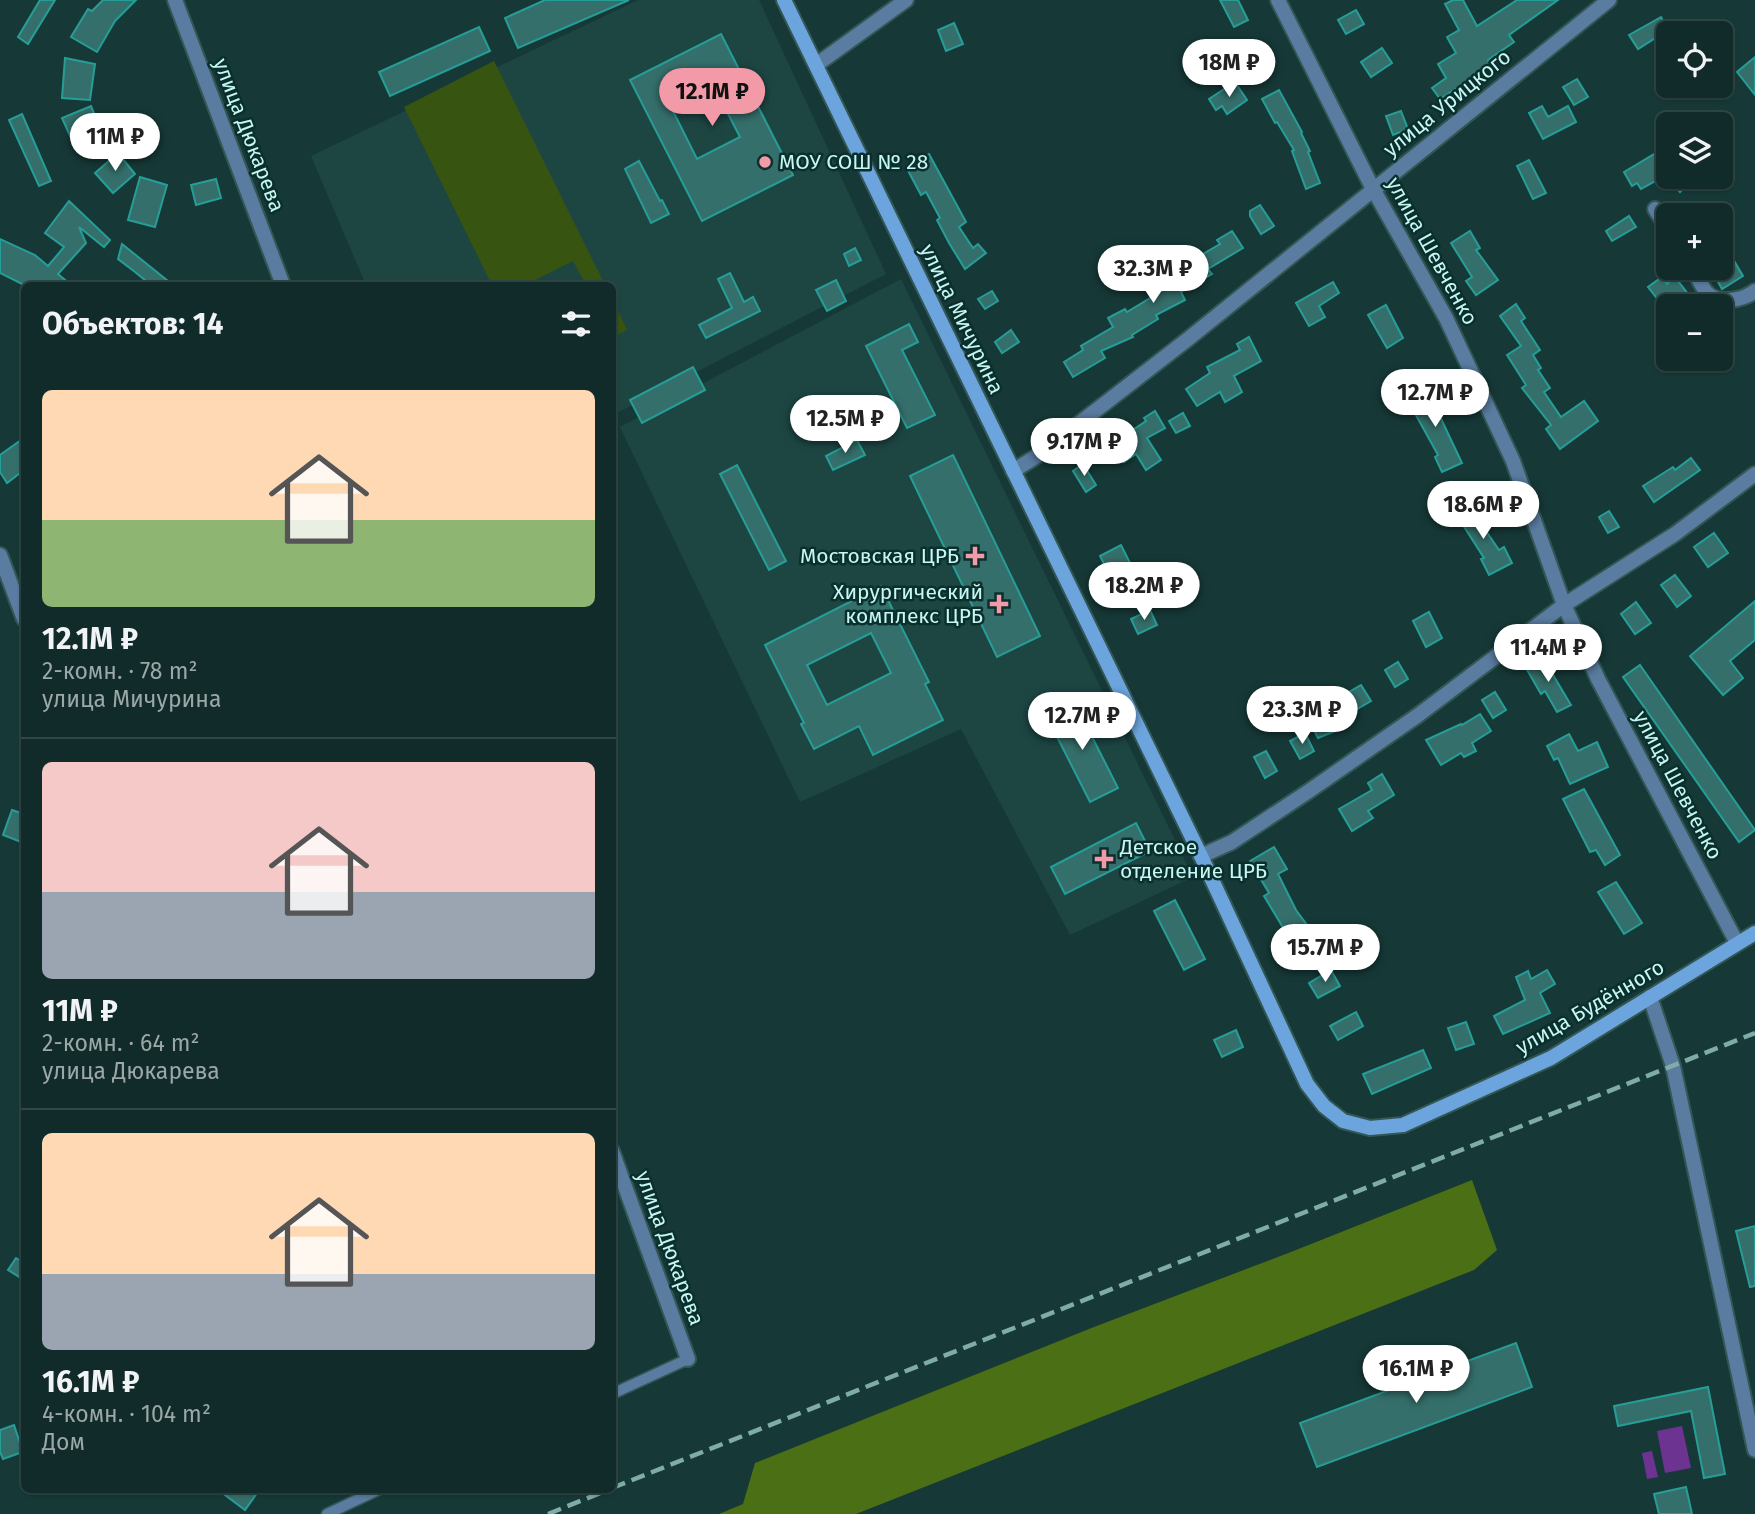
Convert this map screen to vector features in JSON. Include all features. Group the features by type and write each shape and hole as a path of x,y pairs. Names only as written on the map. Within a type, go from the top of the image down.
{"street":[{"name":"улица Дюкарева","path":"175,0 282,282"},
{"name":"улица Мичурина","path":"784,0 1201,856 1307,1084 1324,1106 1343,1121 1370,1128 1403,1125"},
{"path":"816,65 906,0"},
{"name":"улица Шевченко","path":"1278,0 1373,189 1446,318 1513,461 1564,605 1598,679 1737,943"},
{"name":"улица Урицкого","path":"1013,471 1037,456 1188,339 1609,0"},
{"path":"1699,280 1708,294 1720,300 1736,300 1755,291"},
{"path":"1201,856 1232,842 1310,791 1417,716 1564,605 1675,534 1755,474"},
{"path":"0,555 21,611"},
{"name":"улица Будённого","path":"1403,1125 1551,1058 1755,933"},
{"path":"1650,998 1673,1066 1751,1409 1755,1450"},
{"name":"улица Дюкарева","path":"616,1162 688,1359"}],"lane":[{"path":"616,1392 688,1359"},
{"path":"327,1514 372,1493"}],"shaded area":[{"path":"638,0 759,0 886,274 616,413 616,282 365,282 311,156"},
{"path":"901,279 1193,877 1070,935 961,729 800,802 620,427"},
{"path":"1682,1426 1691,1468 1665,1473 1657,1431"},
{"path":"1652,1451 1658,1477 1647,1479 1642,1453"}],"green space":[{"path":"494,61 604,282 584,282 573,261 531,282 491,282 404,107"},
{"path":"616,306 627,330 616,335"},
{"path":"1472,1180 1497,1250 1474,1270 856,1514 719,1514 743,1504 755,1463"}],"building":[{"path":"40,0 55,0 28,44 18,37"},
{"path":"103,0 136,0 115,21 97,52 71,37 88,9 92,11"},
{"path":"545,0 629,0 518,48 505,18"},
{"path":"1220,0 1238,0 1248,20 1234,27"},
{"path":"1453,0 1463,0 1477,26 1517,0 1558,0 1509,35 1514,42 1488,60 1491,66 1440,99 1432,88 1446,78 1438,64 1456,53 1447,37 1459,30 1445,4"},
{"path":"1356,10 1364,24 1346,34 1338,20"},
{"path":"1661,17 1663,21 1656,21 1656,38 1638,49 1629,35"},
{"path":"954,23 963,44 946,51 938,30"},
{"path":"479,27 490,51 390,96 379,72"},
{"path":"721,34 793,175 702,221 630,80","holes":["708,75 740,137 697,159 666,97"]},
{"path":"1260,48 1267,61 1250,69 1244,56"},
{"path":"1382,48 1392,63 1371,77 1361,62"},
{"path":"1755,57 1755,95 1737,72"},
{"path":"65,58 95,64 90,100 62,98"},
{"path":"1577,79 1588,97 1574,105 1563,87"},
{"path":"1235,82 1247,100 1227,114 1222,106 1216,110 1209,99"},
{"path":"1279,90 1302,132 1320,183 1306,189 1292,151 1294,150 1262,99"},
{"path":"91,106 103,135 75,147 62,118"},
{"path":"1542,106 1548,117 1568,106 1576,122 1543,139 1529,113"},
{"path":"1401,111 1408,129 1393,135 1386,116"},
{"path":"22,114 51,181 39,186 9,120"},
{"path":"118,153 135,174 113,193 95,173"},
{"path":"1656,153 1656,181 1641,189 1637,183 1632,186 1624,172"},
{"path":"929,154 966,222 959,227 973,248 978,244 986,253 965,269 937,220 940,218 926,192 921,195 906,167"},
{"path":"1529,160 1546,193 1533,199 1517,166"},
{"path":"639,161 669,214 651,223 625,169"},
{"path":"140,177 167,185 155,227 128,220"},
{"path":"216,179 221,198 196,205 191,185"},
{"path":"69,201 110,240 104,247 79,227 86,243 58,274 67,282 21,284 0,273 0,239 35,255 48,266 64,247 45,233"},
{"path":"1260,205 1274,226 1261,234 1250,216 1250,211"},
{"path":"1629,216 1636,227 1612,241 1606,231"},
{"path":"1232,231 1243,248 1208,269 1212,274 1181,292 1185,300 1156,315 1158,319 1132,335 1133,337 1101,351 1105,358 1073,377 1064,362 1083,350 1081,346 1113,327 1108,318 1125,309 1127,312 1165,289 1162,282 1171,278 1169,274 1220,244 1217,240"},
{"path":"1470,231 1480,248 1476,250 1498,280 1476,295 1466,281 1472,277 1451,243"},
{"path":"122,244 169,282 147,282 118,259"},
{"path":"855,248 861,260 849,266 844,254"},
{"path":"1733,259 1743,276 1722,289 1717,280 1733,280"},
{"path":"730,273 744,302 753,297 760,311 706,338 699,325 732,308 718,279"},
{"path":"836,280 846,301 827,311 816,290"},
{"path":"1658,280 1664,280 1667,284 1677,280 1688,294 1656,294 1656,297 1648,287"},
{"path":"1333,282 1339,293 1319,306 1325,317 1309,326 1296,303"},
{"path":"992,291 998,301 985,309 978,299"},
{"path":"1516,304 1525,318 1521,321 1540,350 1533,355 1541,368 1538,370 1550,388 1544,392 1561,417 1584,401 1598,421 1560,449 1546,429 1551,425 1522,388 1526,385 1507,355 1521,346 1500,316"},
{"path":"1386,305 1403,338 1387,348 1368,315"},
{"path":"909,324 918,342 902,350 935,415 907,428 866,346"},
{"path":"1011,330 1019,342 1002,353 995,342"},
{"path":"1249,337 1261,361 1234,376 1242,392 1225,402 1220,392 1197,406 1186,389 1210,373 1207,367 1240,350 1237,344"},
{"path":"693,367 705,390 642,423 630,400"},
{"path":"1429,388 1462,463 1442,472 1435,457 1438,455 1407,399"},
{"path":"1155,411 1165,428 1147,438 1161,460 1146,470 1136,454 1124,462 1112,444 1146,421 1144,418"},
{"path":"1183,413 1190,426 1176,433 1169,421"},
{"path":"21,440 21,472 7,483 0,472 0,455"},
{"path":"857,440 865,455 833,470 826,456"},
{"name":"Мостовская ЦРБ","path":"953,455 1040,636 997,657 910,476"},
{"path":"1691,458 1700,470 1654,502 1643,486 1673,467 1675,470"},
{"path":"1083,464 1096,485 1086,492 1073,471"},
{"path":"737,465 786,561 769,570 720,474"},
{"path":"1467,503 1499,550 1504,547 1512,563 1489,575 1481,559 1484,558 1454,511"},
{"path":"1609,511 1619,527 1608,533 1599,517"},
{"path":"1714,533 1728,553 1708,567 1694,547"},
{"path":"1121,545 1137,577 1142,574 1147,585 1117,601 1111,590 1116,588 1100,556"},
{"path":"1675,575 1691,596 1677,607 1661,585"},
{"path":"881,586 929,682 925,684 943,720 873,755 859,726 814,749 765,645","holes":["871,633 891,673 827,705 807,665"]},
{"path":"1755,601 1755,640 1730,661 1743,678 1723,695 1690,656"},
{"path":"1636,602 1651,623 1635,634 1621,614"},
{"path":"1150,610 1157,625 1138,634 1131,619"},
{"path":"1429,612 1442,638 1426,647 1413,621"},
{"path":"1543,658 1571,705 1557,712 1545,691 1541,694 1526,668"},
{"path":"1398,662 1408,679 1395,687 1385,670"},
{"path":"1640,665 1755,830 1739,842 1623,677"},
{"path":"1361,685 1371,701 1344,717 1348,726 1318,738 1305,713 1322,705 1321,702 1333,695 1335,700"},
{"path":"1495,692 1506,710 1493,718 1482,700"},
{"path":"1074,701 1118,788 1090,802 1046,715"},
{"path":"1480,714 1491,731 1472,743 1476,751 1464,757 1461,753 1441,765 1426,740 1462,725"},
{"path":"1305,733 1314,751 1300,759 1290,741"},
{"path":"1569,734 1578,751 1597,742 1608,767 1570,784 1558,758 1554,760 1547,746"},
{"path":"1266,751 1277,771 1265,778 1254,757"},
{"path":"1382,774 1394,795 1368,811 1373,818 1352,831 1339,809 1372,790 1368,783"},
{"path":"1584,789 1620,855 1605,865 1596,850 1590,852 1563,799"},
{"path":"12,810 21,813 21,842 3,835"},
{"path":"1136,823 1150,851 1065,894 1051,867"},
{"path":"1274,847 1287,869 1278,874 1296,910 1307,925 1288,936 1264,896 1269,893 1250,861"},
{"path":"1616,882 1642,923 1624,934 1598,892"},
{"path":"1175,900 1205,959 1184,970 1154,911"},
{"path":"1331,970 1340,986 1318,998 1309,983"},
{"path":"1547,970 1555,984 1540,993 1550,1013 1503,1034 1494,1016 1525,1000 1516,977 1528,971 1531,979"},
{"path":"1356,1012 1363,1026 1338,1040 1330,1026"},
{"path":"1466,1022 1474,1044 1456,1050 1448,1028"},
{"path":"1236,1030 1243,1047 1222,1057 1214,1040"},
{"path":"1423,1050 1431,1068 1372,1094 1363,1074"},
{"path":"1755,1226 1755,1286 1750,1287 1736,1231"},
{"path":"16,1258 21,1261 21,1278 8,1270"},
{"path":"1516,1343 1532,1387 1317,1467 1300,1423"},
{"path":"1708,1387 1725,1474 1704,1478 1691,1411 1618,1426 1614,1406"},
{"path":"14,1425 21,1453 3,1459 0,1452 0,1430"},
{"path":"1686,1487 1692,1514 1659,1514 1654,1494"},
{"path":"222,1493 257,1493 245,1510"}],"railway":[{"path":"616,1486 1755,1033"},
{"path":"548,1514 600,1493"}],"place":[{"name":"МОУ СОШ № 28","path":"765,162"},
{"name":"Мостовская ЦРБ","path":"975,556"},
{"name":"Хирургический комплекс ЦРБ","path":"999,604"},
{"name":"Детское отделение ЦРБ","path":"1104,859"}]}
